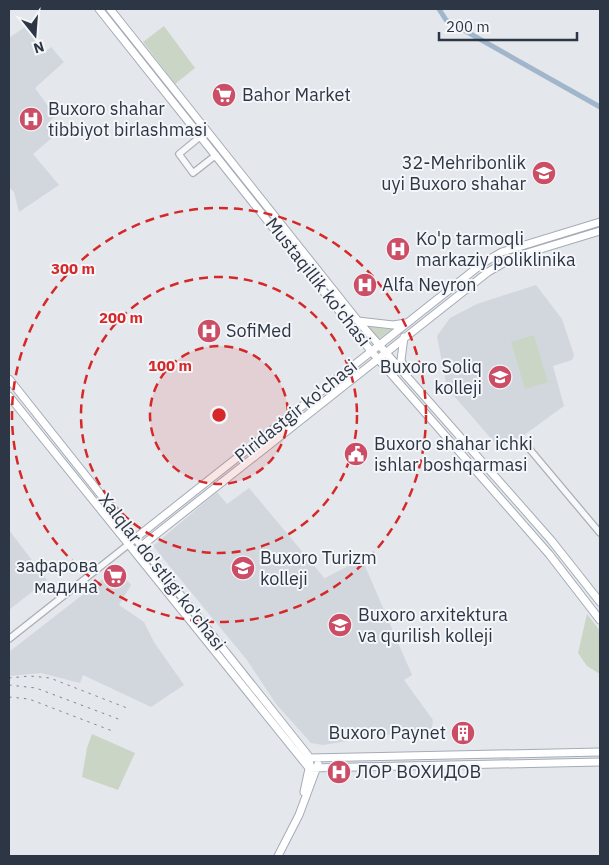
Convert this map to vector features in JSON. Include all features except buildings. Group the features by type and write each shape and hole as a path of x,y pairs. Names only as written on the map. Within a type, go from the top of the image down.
{"main road":[{"name":"Mustaqillik ko'chasi","path":"99,9 165,84 318,277 377,358 500,496 600,620"},
{"name":"Mustaqillik ko'chasi","path":"110,9 201,136 253,195"},
{"name":"Piridastgir ko'chasi","path":"129,544 493,257 528,243 600,222"},
{"name":"Piridastgir ko'chasi","path":"135,552 264,447 488,272 514,257 600,231"},
{"path":"528,243 531,252"},
{"name":"Mustaqillik ko'chasi","path":"318,277 508,490 596,592 600,602"},
{"path":"358,321 393,325 407,323"},
{"path":"404,337 401,360 407,375"},
{"name":"Xalqlar do'stligi ko'chasi","path":"9,379 310,758"},
{"name":"Xalqlar do'stligi ko'chasi","path":"9,396 309,768"},
{"path":"259,441 264,447"},
{"path":"500,496 508,490"},
{"path":"582,597 596,592"},
{"path":"273,856 297,811 305,790 310,758 600,752"},
{"path":"552,753 552,763"},
{"path":"278,856 299,815 319,768 318,758"},
{"path":"309,768 600,762"}],"street":[{"path":"201,136 179,154 193,173 216,155"},
{"path":"527,446 600,533"},
{"path":"9,639 129,544"}],"shaded area":[{"name":"Buxoro shahar tibbiyot birlashmasi","path":"25,27 45,52 51,47 64,62 35,88 55,116 50,121 59,132 33,154 59,185 19,212 14,192 9,187 9,38"},
{"name":"Buxoro Soliq kolleji","path":"536,285 562,319 574,355 572,360 553,366 564,406 502,451 447,388 437,336 450,318 477,304"},
{"path":"249,488 326,580 325,578 362,559 412,675 404,680 433,720 431,733 384,735 323,745 311,743 276,704 247,660 153,546 217,492 227,504"},
{"path":"9,530 47,580 9,610"},
{"path":"117,568 131,585 119,605 144,622 154,642 184,685 151,707 83,675 80,683 41,673 9,676 9,652"}],"green space":[{"path":"164,26 195,68 175,84 143,42"},
{"path":"363,323 394,328 379,339"},
{"path":"534,335 548,382 525,389 511,342"},
{"path":"587,614 600,631 600,674 587,666 578,653"},
{"path":"92,734 135,753 118,790 82,777 87,748"}],"waterway":[{"path":"439,9 446,20 600,107"}],"railway":[{"path":"9,678 30,676 50,678 127,708"},
{"path":"9,685 36,688 121,720"},
{"path":"9,697 29,699 115,732"}],"place":[{"name":"Bahor Market","path":"224,95"},
{"name":"Buxoro shahar tibbiyot birlashmasi","path":"31,119"},
{"name":"32-Mehribonlik uyi Buxoro shahar","path":"544,173"},
{"name":"Ko'p tarmoqli markaziy poliklinika","path":"398,249"},
{"name":"Alfa Neyron","path":"365,285"},
{"name":"SofiMed","path":"209,331"},
{"name":"Buxoro Soliq kolleji","path":"500,377"},
{"name":"Buxoro shahar ichki ishlar boshqarmasi","path":"356,454"},
{"name":"Buxoro Turizm kolleji","path":"243,568"},
{"name":"зафарова мадина","path":"115,576"},
{"name":"Buxoro arxitektura va qurilish kolleji","path":"340,625"},
{"name":"Buxoro Paynet","path":"463,733"},
{"name":"ЛОР ВОХИДОВ","path":"339,772"}]}
